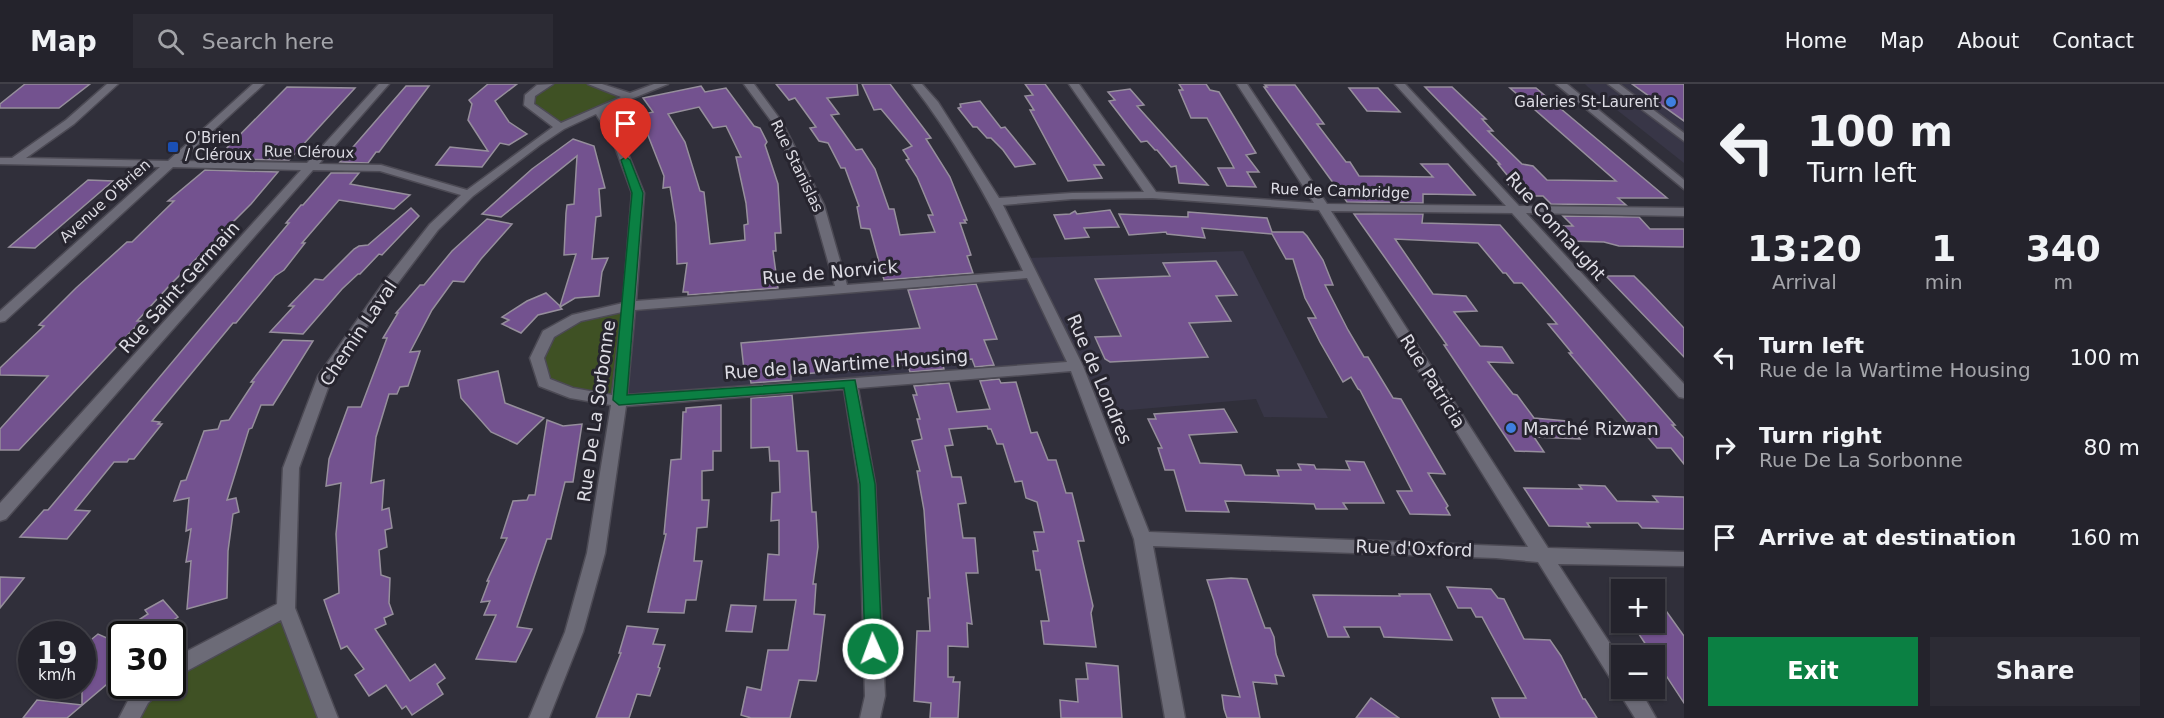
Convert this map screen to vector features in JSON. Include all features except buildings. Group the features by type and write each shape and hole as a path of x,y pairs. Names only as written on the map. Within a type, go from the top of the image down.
{"street":[{"path":"0,171 70,122 114,84"},
{"name":"Avenue O'Brien","path":"0,318 259,84"},
{"name":"Rue Saint-Germain","path":"0,514 384,84"},
{"path":"548,84 530,95 529,105 560,127"},
{"path":"593,84 628,96"},
{"name":"Chemin Laval","path":"324,717 286,608 291,468 325,376 386,289 434,227 469,194 536,142 560,127 628,96 663,84"},
{"name":"Rue Stanislas","path":"749,84 777,122 818,205 842,289"},
{"name":"Rue de Londres","path":"917,84 933,102 996,201 1076,366 1143,539 1175,718"},
{"path":"1074,84 1152,195"},
{"name":"Rue Patricia","path":"1242,84 1323,207 1611,663"},
{"name":"Rue Connaught","path":"1400,84 1684,393"},
{"path":"1561,84 1684,186"},
{"path":"1613,84 1684,138"},
{"name":"Rue De La Sorbonne","path":"539,718 574,632 596,553 619,400 629,306 638,193 620,144 598,109"},
{"name":"Rue Cléroux","path":"0,161 381,168 469,194"},
{"name":"Rue de Cambridge","path":"996,201 1152,195 1323,207 1684,212"},
{"name":"Rue de Norvick","path":"629,306 1033,274"},
{"name":"Rue De La Sorbonne","path":"619,400 570,393 544,382 537,358 548,334 576,318 629,306"},
{"name":"Rue de la Wartime Housing","path":"619,400 1076,366"},
{"path":"850,383 867,484 875,696 870,718"},
{"name":"Rue d'Oxford","path":"1143,539 1496,551 1576,558 1684,559"},
{"path":"186,661 286,608"},
{"path":"129,718 139,699"},
{"path":"1634,699 1646,718"}],"shaded area":[{"path":"1585,84 1684,84 1684,163 1588,87"},
{"path":"1243,251 1328,418 1264,417 1256,399 1095,413 1076,366 619,401 629,306 1033,274 1026,258"}],"green space":[{"path":"548,84 593,84 628,96 560,127 529,105 540,87"},
{"path":"629,306 619,401 544,382 537,358 548,334 577,318"},
{"path":"286,608 318,718 129,718 139,699 186,699 186,663"}],"place":[{"name":"Galeries St-Laurent","path":"1671,102"},
{"name":"O'Brien / Cléroux","path":"173,147"},
{"name":"Marché Rizwan","path":"1511,428"}],"route":[{"path":"626,160 638,193 619,400 850,383 867,484 873,649"}]}
